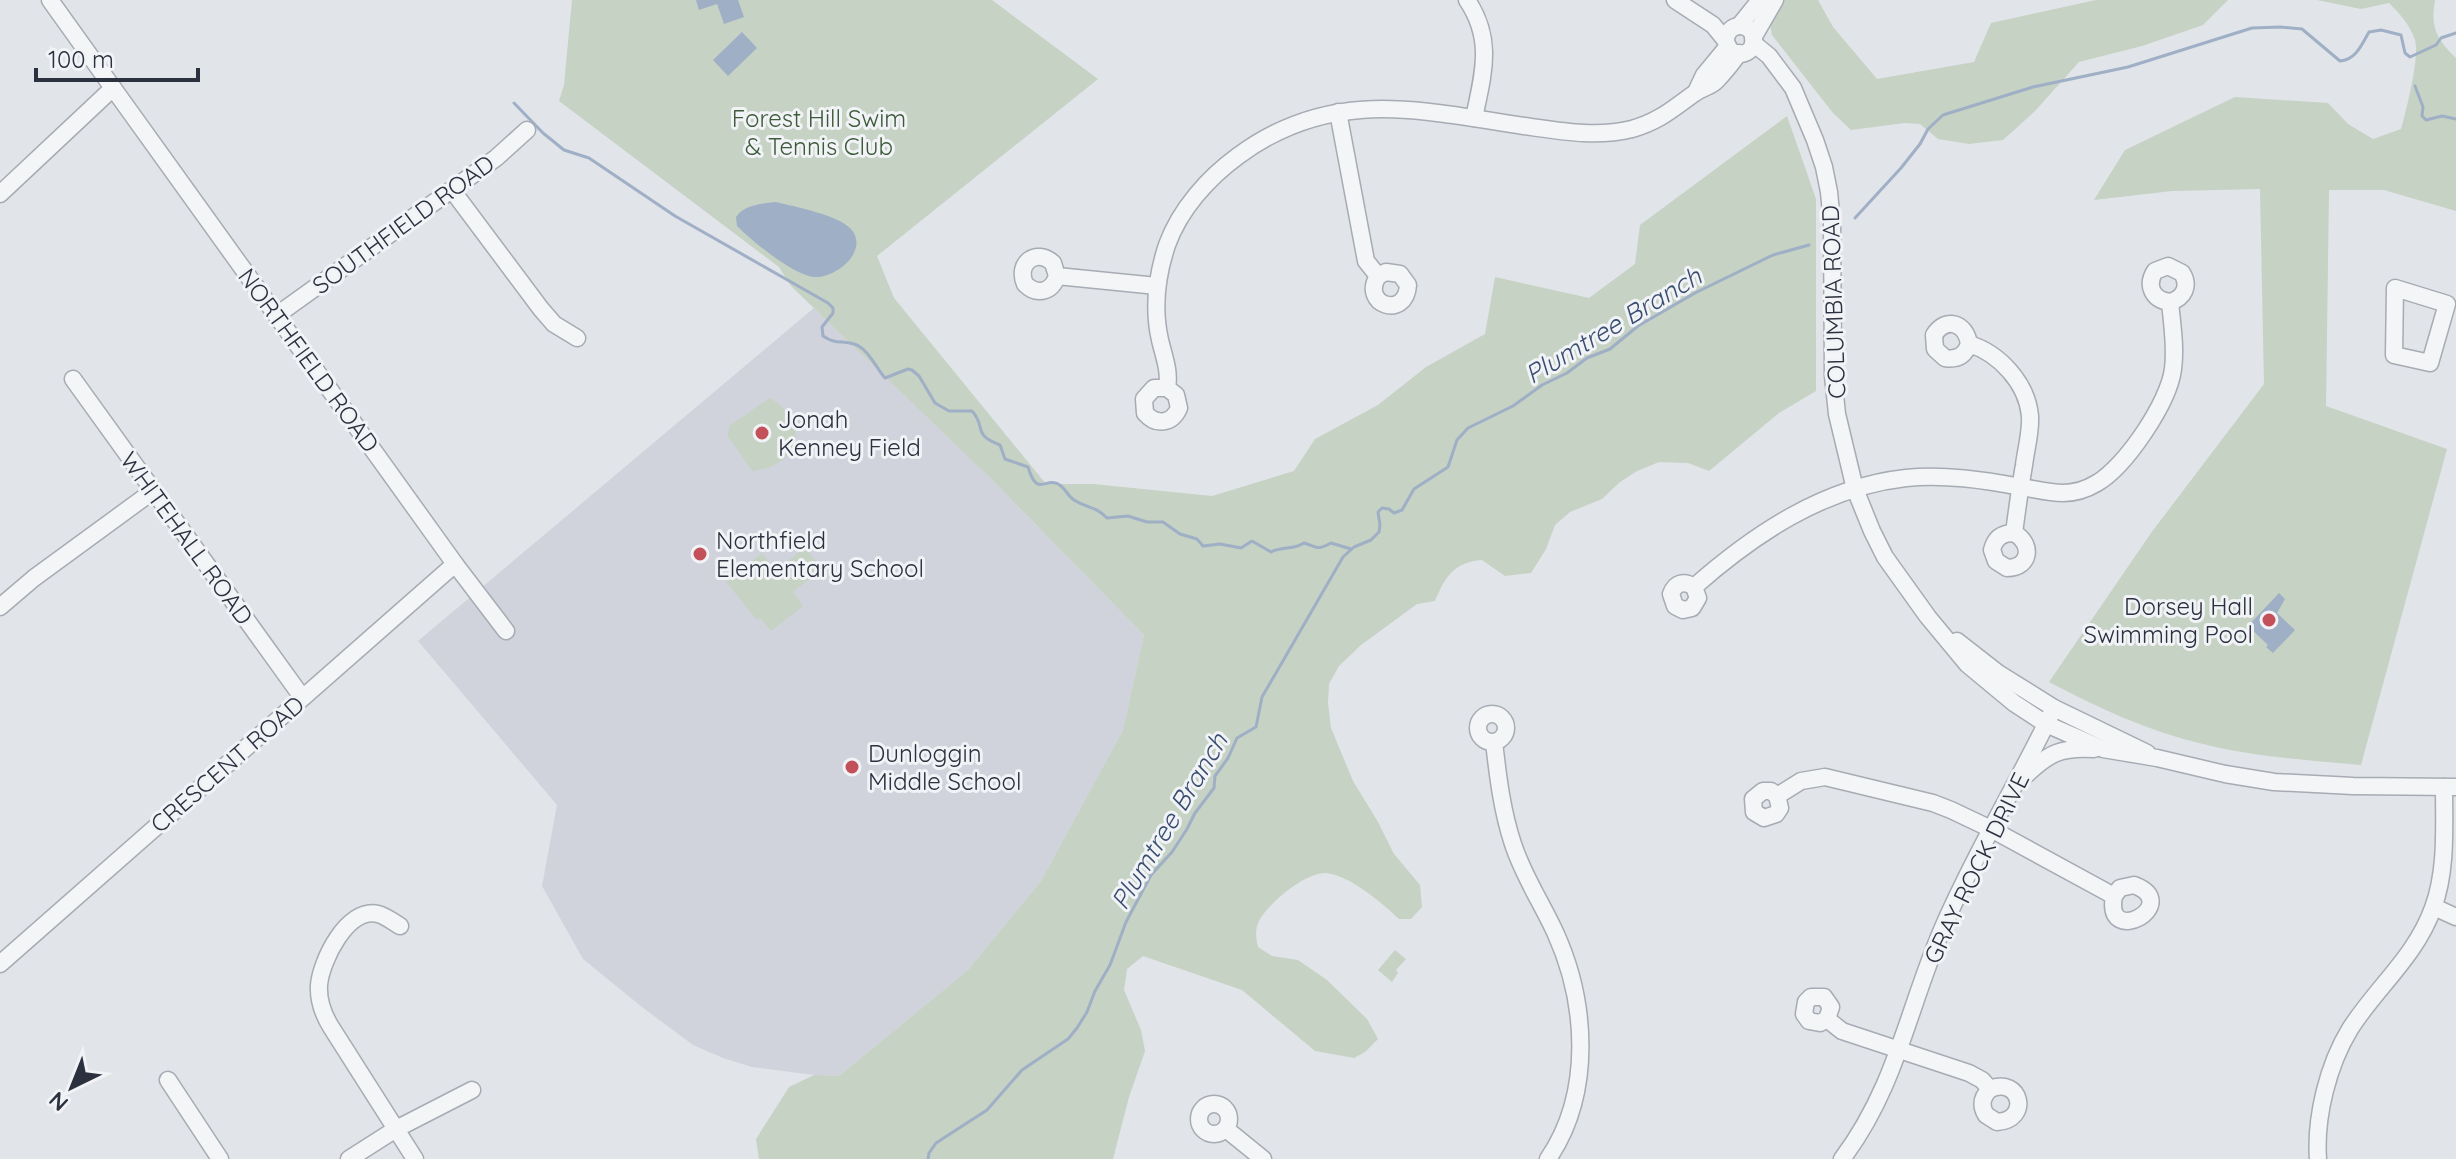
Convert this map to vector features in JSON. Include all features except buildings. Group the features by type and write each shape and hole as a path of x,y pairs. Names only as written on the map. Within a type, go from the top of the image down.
{"street":[{"path":"0,194 113,88 50,0"},
{"path":"1467,0 1483,32 1484,47 1484,65 1474,118"},
{"name":"COLUMBIA ROAD","path":"1675,0 1741,46 1803,112 1815,140 1829,192 1833,376 1837,414 1855,489 1885,557 1967,664 1989,684 2046,724 2103,749 2274,782 2450,787"},
{"path":"1690,0 1738,26"},
{"path":"1741,46 1729,32 1760,0"},
{"path":"1167,388 1167,363 1157,316 1157,286 1167,246 1191,202 1224,166 1266,137 1289,126 1369,107 1474,118 1579,134 1631,129 1651,123 1696,92 1704,75 1741,46 1775,0"},
{"name":"NORTHFIELD ROAD","path":"113,88 506,631"},
{"path":"1338,112 1366,261 1378,276"},
{"name":"SOUTHFIELD ROAD","path":"277,315 496,158 527,130"},
{"path":"452,190 541,309 554,324 577,338"},
{"path":"1057,276 1157,286"},
{"path":"2395,288 2452,304 2430,363 2394,355 2395,288"},
{"path":"1694,587 1726,558 1777,524 1810,506 1855,489 1905,478 1945,477 2068,493 2082,490 2109,474 2152,420 2169,387 2173,367 2170,302"},
{"path":"1969,344 1980,347 2004,365 2022,388 2027,401 2029,433 2014,533"},
{"name":"WHITEHALL ROAD","path":"73,379 302,697"},
{"path":"0,607 34,578 153,491"},
{"name":"CRESCENT ROAD","path":"0,964 455,564"},
{"name":"COLUMBIA ROAD","path":"1928,617 1998,673 2054,708 2157,758"},
{"name":"GRAY ROCK DRIVE","path":"1842,1159 1876,1107 1900,1049 1929,958 1956,898 2054,708"},
{"path":"1494,742 1500,792 1513,843 1564,952 1577,1003 1580,1051 1575,1093 1561,1135 1548,1159"},
{"path":"2016,785 2041,761 2057,752 2068,748 2103,749"},
{"path":"1777,796 1801,781 1825,777 1945,807 2114,896"},
{"path":"2318,1159 2317,1141 2327,1085 2341,1045 2419,939 2434,907 2440,883 2450,787"},
{"path":"2434,907 2456,917"},
{"path":"400,926 376,913 354,920 329,951 319,985 322,1011 415,1159"},
{"path":"1827,1019 1842,1031 1969,1073 1990,1089"},
{"path":"168,1080 220,1159"},
{"path":"349,1159 396,1129 472,1090"},
{"path":"1226,1129 1263,1159"}],"shaded area":[{"name":"Dunloggin Middle School","path":"814,308 980,468 1144,635 1123,730 1041,881 968,970 839,1076 752,1067 693,1045 583,959 542,886 557,805 418,641"}],"green space":[{"name":"Forest Hill Swim & Tennis Club","path":"572,0 992,0 1098,79 877,256 894,298 1046,484 1093,484 1212,496 1294,471 1315,439 1378,405 1426,367 1485,334 1495,277 1589,298 1635,264 1640,225 1787,116 1816,199 1816,391 1779,413 1709,471 1688,463 1659,462 1620,482 1602,499 1570,512 1555,525 1546,549 1531,573 1505,576 1482,560 1457,568 1447,578 1435,601 1417,604 1361,645 1339,666 1329,684 1331,728 1353,781 1394,854 1420,885 1422,907 1411,919 1399,919 1355,884 1335,875 1317,874 1297,884 1269,907 1258,923 1256,938 1258,947 1272,956 1298,960 1327,980 1367,1019 1378,1039 1365,1052 1354,1058 1315,1051 1242,990 1143,956 1127,969 1124,990 1141,1030 1145,1051 1113,1159 759,1159 756,1139 789,1087 814,1075 839,1076 968,970 1041,881 1123,730 1144,635 988,476 791,286 779,267 559,101 564,85"},
{"path":"1782,0 1818,0 1833,27 1877,79 1974,62 1991,23 2096,0 2228,0 2203,25 2142,46 2079,62 2035,111 2003,140 1969,144 1938,139 1920,124 1851,130 1833,113 1772,35 1770,24"},
{"path":"2317,0 2435,0 2436,33 2456,58 2456,211 2384,190 2329,190 2326,406 2447,449 2361,765 2261,755 2183,739 2124,718 2049,682 2151,533 2264,384 2260,189 2172,191 2094,200 2125,150 2235,97 2328,103 2348,124 2373,139 2401,129 2416,59 2415,40 2407,25 2389,3 2361,9"},
{"name":"Jonah Kenney Field","path":"770,398 792,420 795,442 790,453 781,461 752,471 728,436 729,426"},
{"path":"805,547 822,569 793,592 803,606 771,631 760,618 757,620 726,582 762,553 776,571"},
{"path":"1395,950 1406,959 1396,970 1398,973 1392,982 1378,970"}],"water":[{"path":"696,0 738,0 744,17 724,24 717,4 699,10"},
{"path":"742,32 757,48 728,76 713,60"},
{"path":"776,202 827,216 851,229 856,237 856,246 848,262 822,276 805,275 773,256 737,226 736,217 744,209"},
{"name":"Dorsey Hall Swimming Pool","path":"2279,593 2285,599 2277,613 2295,630 2273,653 2248,626"}],"waterway":[{"name":"Plumtree Branch","path":"1855,218 1901,168 1928,129 1943,115 2033,87 2128,67 2252,28 2302,29 2340,61 2354,55 2369,32 2381,30 2401,35 2405,53 2410,57 2436,45 2441,38 2456,33"},
{"name":"Plumtree Branch","path":"2415,86 2423,107 2422,116 2426,120 2442,116 2456,119"},
{"path":"514,103 564,150 589,158 675,216 828,303 833,313 822,327 823,336 859,346 885,378 912,370 935,403 949,411 972,411 982,434 1000,445 1005,459 1028,467 1035,482 1056,483 1074,500 1107,518 1128,516 1147,522 1163,522 1180,534 1197,539 1203,546 1220,544 1241,548 1252,541 1271,552 1304,543 1320,548 1331,543 1351,549"},
{"name":"Plumtree Branch","path":"928,1159 936,1143 987,1110 1022,1070 1068,1039 1077,1028 1151,875 1172,852 1214,788 1215,776 1237,738 1256,727 1262,697 1343,557 1379,532 1378,512 1382,508 1394,513 1402,510 1414,489 1448,467 1457,440 1468,428 1513,406 1587,358 1610,349 1638,326 1695,293 1773,255 1809,245"}],"place":[{"name":"Jonah Kenney Field","path":"762,433"},
{"name":"Northfield Elementary School","path":"700,554"},
{"name":"Dorsey Hall Swimming Pool","path":"2269,620"},
{"name":"Dunloggin Middle School","path":"852,767"}]}
